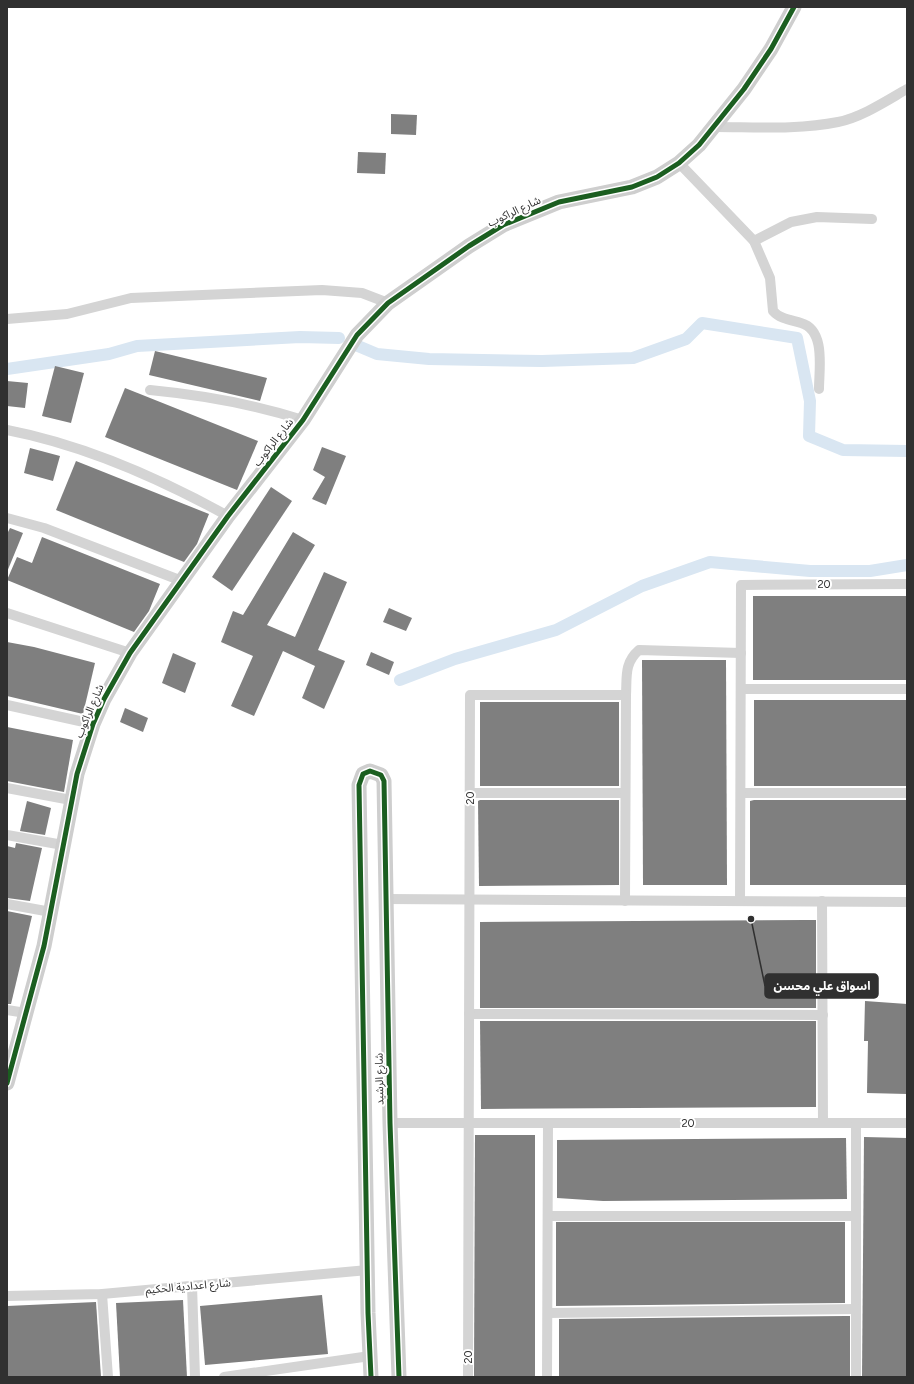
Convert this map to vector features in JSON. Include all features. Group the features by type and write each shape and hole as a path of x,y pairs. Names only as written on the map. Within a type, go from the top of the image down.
{"street":[{"name":"شارع الراكوب","path":"7,1083 51,912 71,800 84,749 116,676 130,653 228,516 303,420 357,335 388,303 469,246 503,225 559,202 632,187 656,177 679,163 699,145 715,127 758,70 794,7"},
{"path":"715,127 781,128 838,122 867,111 907,89"},
{"path":"679,163 754,241 770,278 773,311 783,318 807,324 814,331 819,346 820,389"},
{"path":"754,241 791,222 817,218 872,219"},
{"path":"7,319 67,314 131,298 314,290 362,293 388,303"},
{"path":"150,390 191,394 263,407 303,420"},
{"path":"7,430 34,435 126,467 198,499 228,516"},
{"path":"7,518 44,528 182,581"},
{"name":"20","path":"741,653 741,584 907,584"},
{"path":"7,613 130,653"},
{"path":"625,901 627,668 631,657 639,650 741,653 740,901"},
{"path":"741,689 907,689"},
{"name":"20","path":"468,1377 470,695 626,696"},
{"path":"7,705 94,724"},
{"name":"شارع الرشيد","path":"371,1377 359,785 363,774 370,771 381,775 384,781 390,1123 399,1377"},
{"path":"7,788 71,800"},
{"path":"470,793 625,793"},
{"path":"741,793 907,793"},
{"path":"7,835 62,845"},
{"path":"386,899 469,901 907,902"},
{"path":"822,902 823,1123"},
{"path":"7,904 51,912"},
{"path":"7,1010 26,1013"},
{"path":"469,1014 823,1015"},
{"path":"365,1123 468,1122"},
{"name":"20","path":"468,1122 907,1123"},
{"path":"548,1123 548,1377"},
{"path":"856,1123 856,1377"},
{"path":"548,1216 856,1216"},
{"name":"شارع اعدادية الحكيم","path":"7,1296 102,1294 368,1270"},
{"path":"192,1286 196,1377"},
{"path":"102,1294 108,1377"},
{"path":"548,1313 856,1308"},
{"path":"224,1377 282,1373 370,1356"}],"building":[{"path":"391,114 417,115 416,135 391,134"},
{"path":"358,152 386,153 385,174 357,173"},
{"path":"155,351 267,378 260,401 149,375"},
{"path":"55,366 84,373 71,423 42,416"},
{"path":"7,381 28,383 25,408 7,406"},
{"path":"125,388 258,441 237,490 105,437"},
{"path":"322,447 346,456 326,505 312,499 325,477 313,470"},
{"path":"30,448 60,456 53,481 24,473"},
{"path":"76,461 209,514 197,544 184,562 56,510"},
{"path":"271,487 292,501 232,591 212,577"},
{"path":"10,528 23,533 7,572 7,534"},
{"path":"293,532 315,545 267,625 295,637 324,572 347,582 318,650 345,661 324,709 302,698 315,666 283,651 254,716 231,706 253,656 221,642 233,611 243,615"},
{"path":"42,537 160,584 149,611 134,632 7,580 17,557 32,563"},
{"path":"753,596 907,596 907,680 753,680"},
{"path":"389,608 412,618 406,631 383,622"},
{"path":"7,642 34,647 95,663 83,714 7,696"},
{"path":"371,652 394,662 389,675 366,665"},
{"path":"173,653 196,663 185,693 162,683"},
{"path":"642,660 726,660 727,885 643,885"},
{"path":"754,700 907,700 907,786 754,786"},
{"path":"480,702 619,702 619,786 480,786"},
{"path":"125,708 148,718 143,732 120,722"},
{"path":"7,727 73,740 64,792 7,781"},
{"path":"619,800 619,885 479,886 478,801"},
{"path":"907,800 907,885 750,885 750,801"},
{"path":"27,801 51,808 45,835 20,831"},
{"path":"16,843 42,848 30,901 7,898 7,846 15,848"},
{"path":"7,911 32,916 11,1004 7,1004"},
{"path":"816,920 816,1008 480,1008 480,922"},
{"path":"865,1001 907,1004 907,1094 867,1093 868,1041 864,1041"},
{"path":"480,1021 816,1021 816,1107 481,1109"},
{"path":"475,1135 535,1135 535,1377 474,1377"},
{"path":"864,1137 907,1138 907,1377 862,1377"},
{"path":"846,1138 847,1199 603,1201 557,1198 557,1140"},
{"path":"556,1222 845,1222 845,1303 556,1306"},
{"path":"322,1295 328,1354 205,1365 200,1306"},
{"path":"183,1300 187,1377 120,1377 116,1303"},
{"path":"96,1302 101,1377 7,1377 7,1306"},
{"path":"850,1316 850,1377 559,1377 559,1319"}],"waterway":[{"path":"358,346 377,354 429,359 542,361 633,358 686,339 702,323 797,338 810,401 809,436 843,450 907,451"},
{"path":"7,369 109,354 137,346 300,337 339,338"},
{"path":"400,680 455,659 556,630 642,586 710,562 810,571 870,571 907,565"}],"cycle path":[{"path":"7,1083 44,946 77,774 93,724 104,699 130,653 228,516 303,420 357,335 388,303 469,246 503,225 559,202 632,187 657,177 679,163 699,145 744,89 771,49 794,7"},
{"path":"371,1377 368,1313 359,785 363,774 370,771 381,775 384,781 390,1123 399,1377"}],"place":[{"name":"اسواق علي محسن","path":"751,919"}]}
